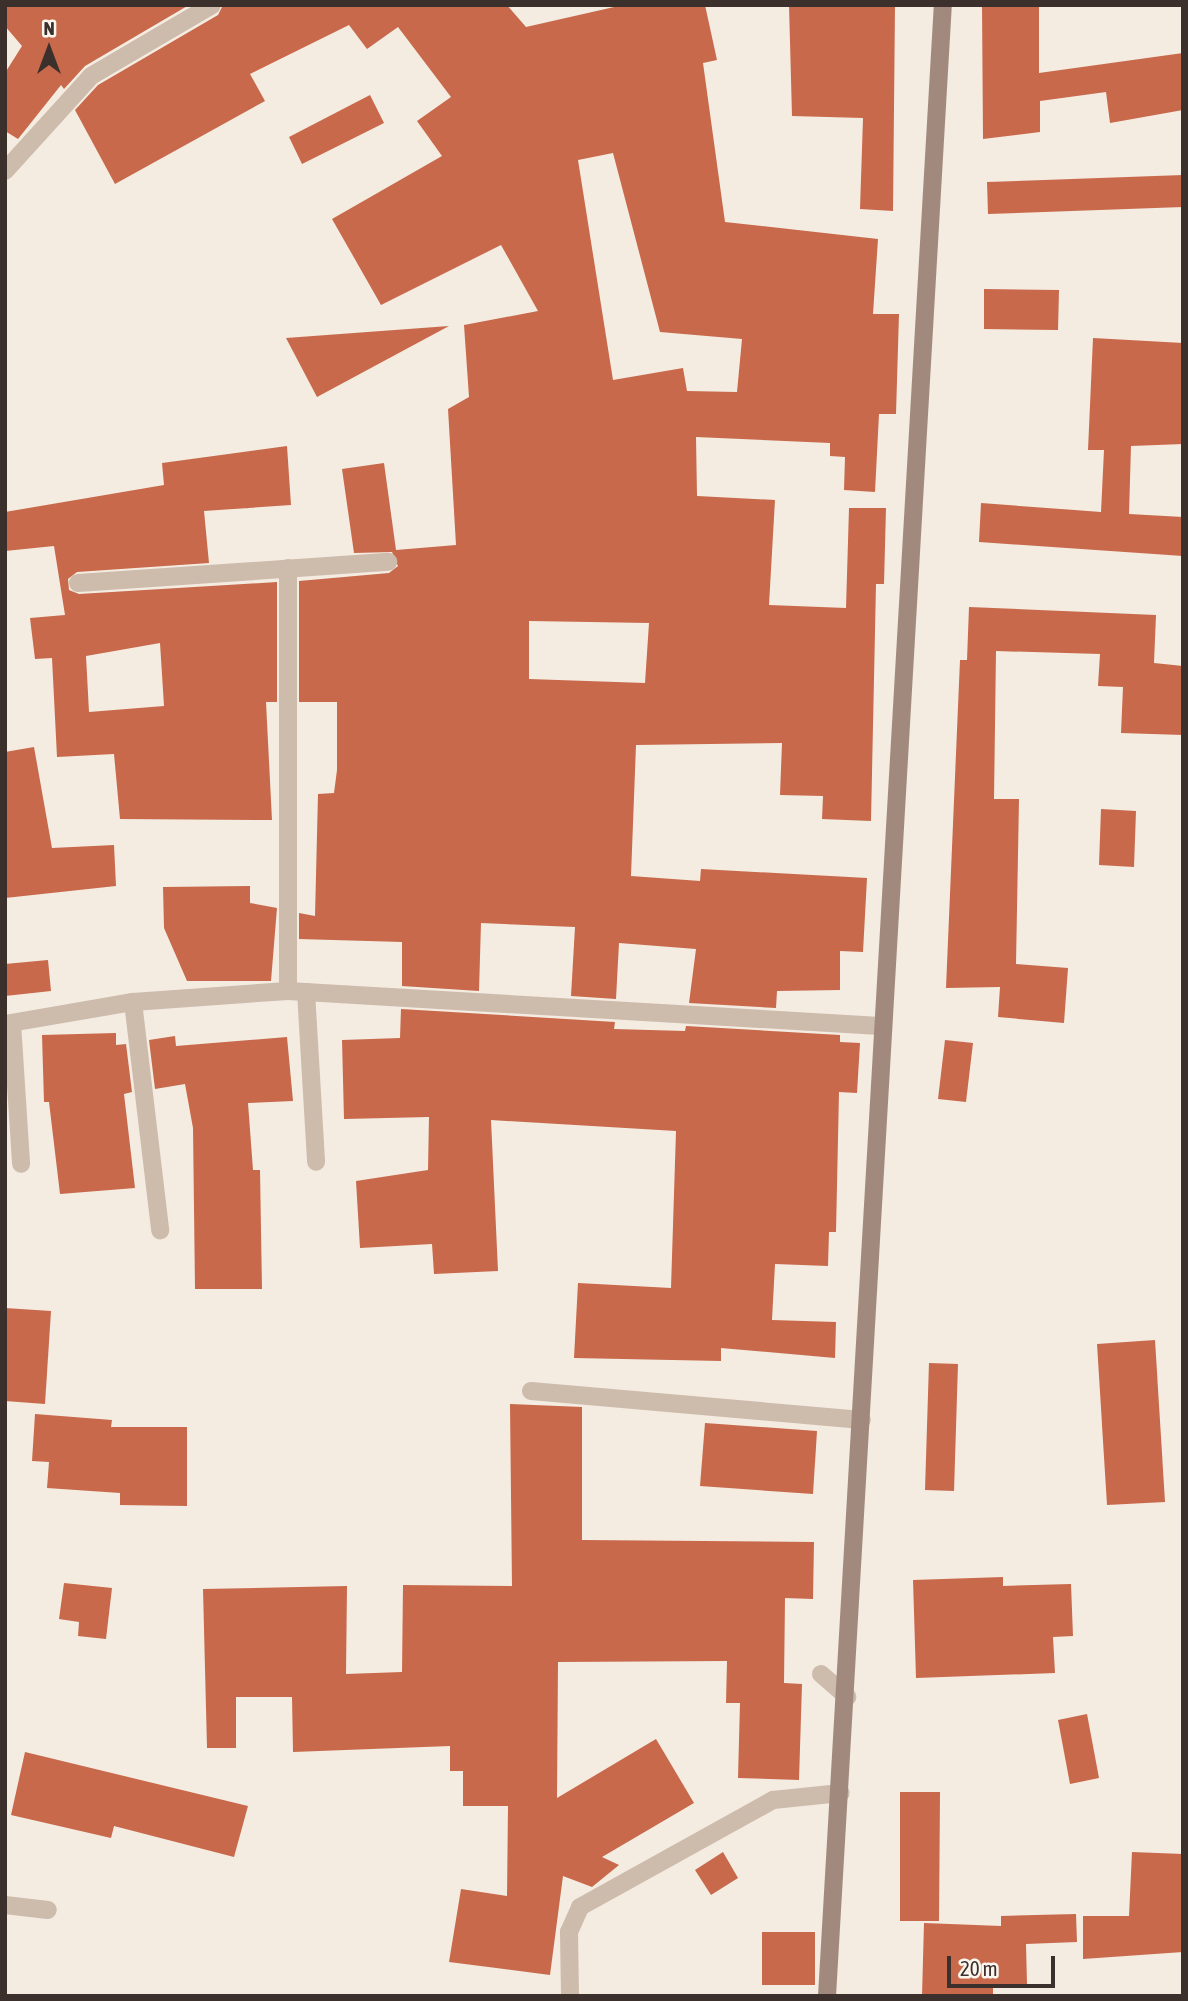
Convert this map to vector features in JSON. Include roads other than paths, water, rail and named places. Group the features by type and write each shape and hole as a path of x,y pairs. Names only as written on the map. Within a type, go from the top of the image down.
{"main road":[{"path":"827,1996 847,1697 880,1026 943,5"}],"street":[{"path":"5,171 91,76 212,5"},
{"path":"78,583 388,562"},
{"path":"288,568 297,991 316,1162"},
{"path":"21,1164 9,1024 133,1002 297,991 880,1026"},
{"path":"133,1002 160,1230"},
{"path":"531,1391 862,1420"},
{"path":"821,1674 847,1697"},
{"path":"569,1996 569,1931 580,1907 773,1800 841,1793"},
{"path":"5,1905 48,1910"}]}
